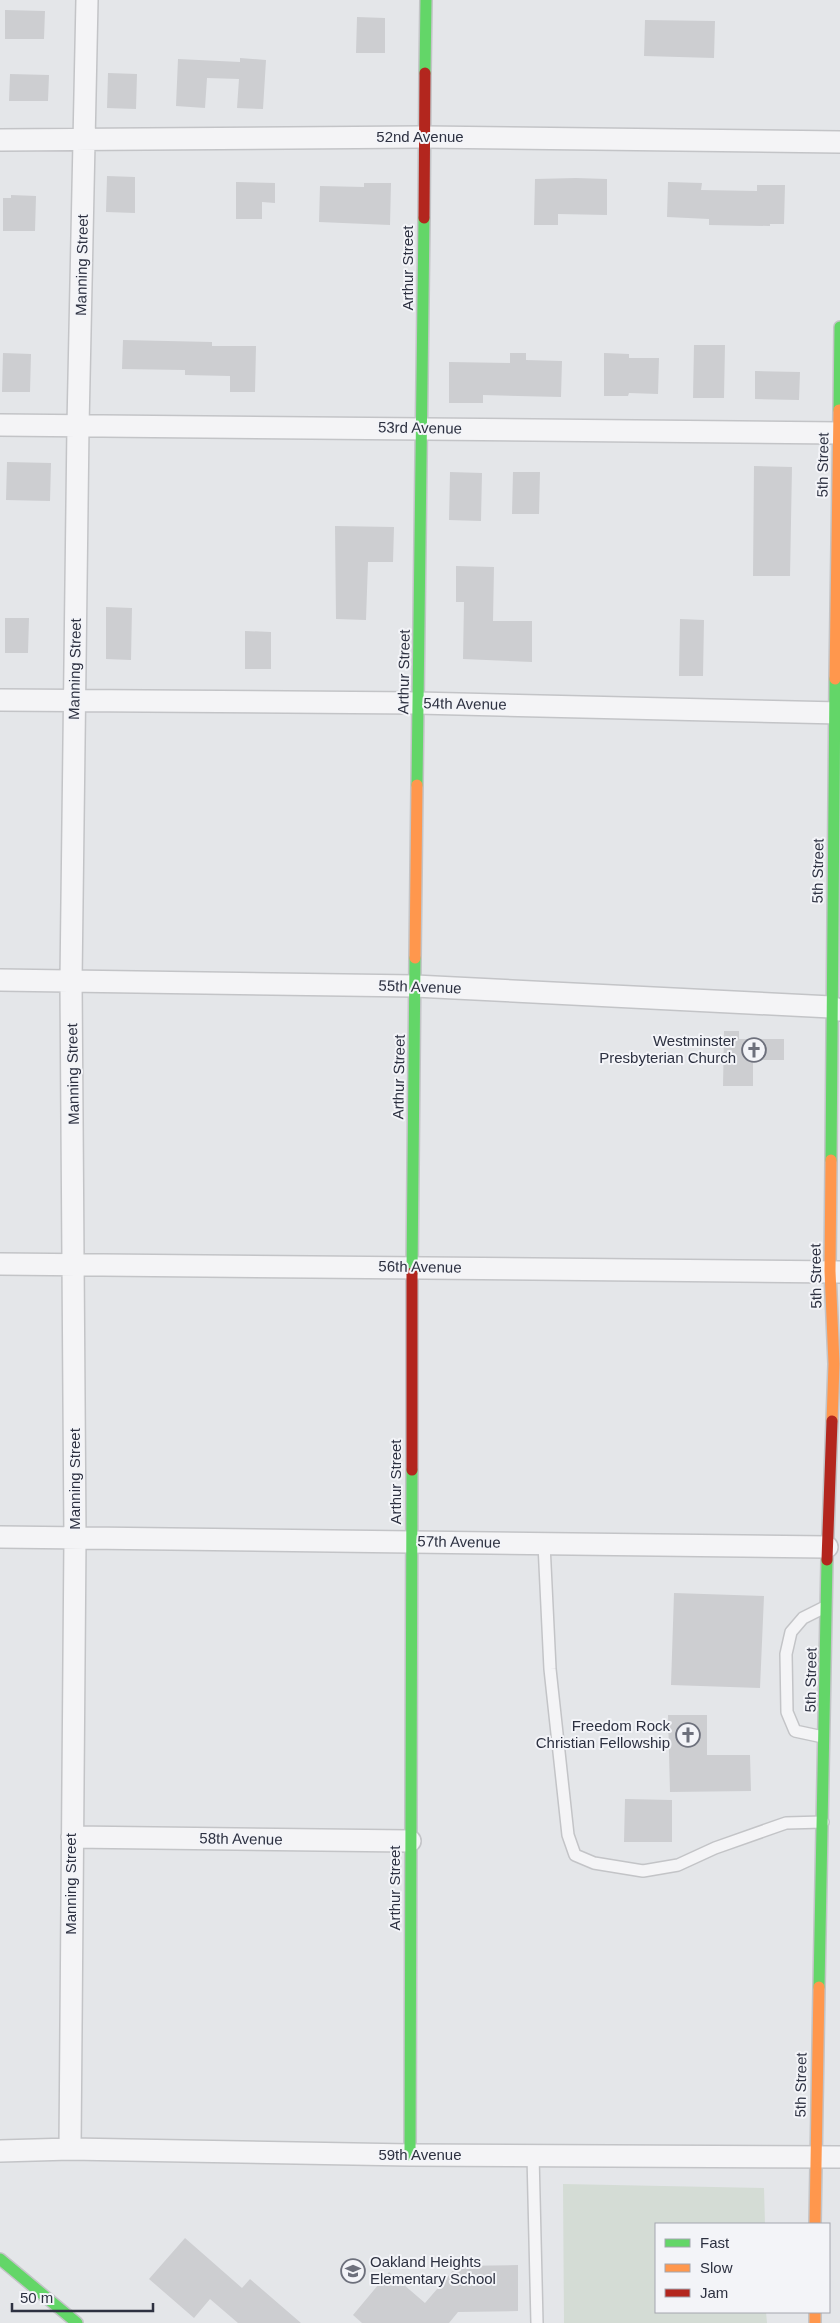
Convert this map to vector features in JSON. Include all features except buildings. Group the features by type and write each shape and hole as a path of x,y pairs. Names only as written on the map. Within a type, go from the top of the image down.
{"street":[{"name":"Manning Street","path":"70,2149 75,1538 72,981 78,426 87,0"},
{"name":"Arthur Street","path":"410,2155 412,1267 426,0"},
{"name":"52nd Avenue","path":"0,140 423,137 840,142"},
{"name":"5th Street","path":"815,2223 814,2156 831,1852 823,1822 825,1738 833,1709 827,1606 837,1364 835,1272 840,327"},
{"name":"53rd Avenue","path":"0,425 422,428 839,434"},
{"name":"54th Avenue","path":"0,700 418,703 837,713"},
{"name":"55th Avenue","path":"0,980 415,986 836,1009"},
{"name":"56th Avenue","path":"0,1264 835,1272"},
{"name":"57th Avenue","path":"0,1537 828,1547"},
{"name":"58th Avenue","path":"72,1837 410,1841"},
{"name":"59th Avenue","path":"0,2151 70,2149 410,2155 840,2157"},
{"path":"0,2259 74,2322"}],"lane":[{"path":"544,1544 550,1669 568,1835 575,1854 594,1863 643,1871 678,1865 722,1845 786,1823 823,1822"},
{"path":"825,1738 795,1731 788,1712 786,1654 791,1632 803,1618 827,1606"},
{"path":"532,2156 537,2323"}],"shaded area":[{"path":"563,2184 764,2188 765,2223 655,2223 655,2313 766,2313 767,2323 564,2323"}],"traffic: fast":[{"path":"425,73 426,0"},
{"path":"417,785 424,218"},
{"path":"839,410 840,327"},
{"path":"831,1160 835,679"},
{"path":"412,1273 415,958"},
{"path":"410,2155 412,1470"},
{"path":"819,1987 827,1560"},
{"path":"0,2259 77,2323"}],"traffic: slow":[{"path":"835,679 839,410"},
{"path":"415,958 417,785"},
{"path":"831,1160 830,1271 834,1364 832,1421"},
{"path":"815,2223 819,1987"},
{"path":"815,2313 815,2323"}],"traffic: jam":[{"path":"424,218 425,73"},
{"path":"412,1273 412,1470"},
{"path":"827,1560 832,1421"}],"place":[{"name":"Westminster Presbyterian Church","path":"754,1050"},
{"name":"Freedom Rock Christian Fellowship","path":"688,1735"},
{"name":"Oakland Heights Elementary School","path":"353,2271"}]}
